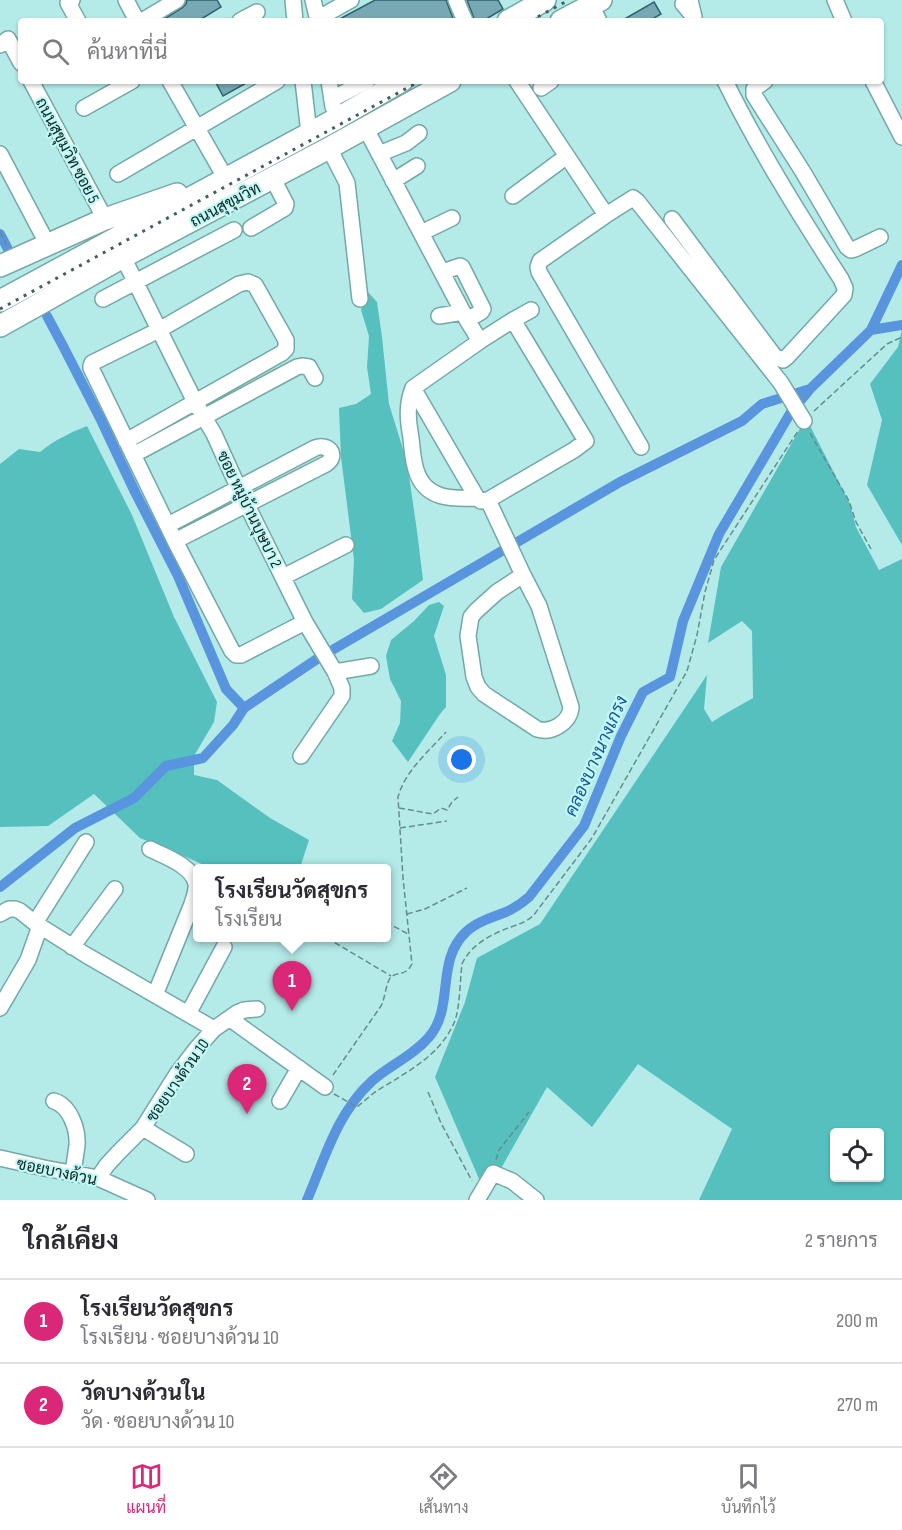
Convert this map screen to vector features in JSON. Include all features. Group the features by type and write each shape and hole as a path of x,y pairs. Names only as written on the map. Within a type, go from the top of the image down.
{"highway":[{"path":"513,18 545,0"},
{"path":"570,18 597,9"},
{"name":"ถนนสุขุมวิท","path":"0,301 309,133 334,109 395,84"},
{"name":"ถนนสุขุมวิท","path":"0,326 444,84"},
{"path":"261,159 273,179"},
{"path":"0,266 131,209 220,182"},
{"path":"0,279 220,182"}],"street":[{"path":"72,0 68,3 76,18"},
{"path":"126,0 135,18"},
{"path":"140,18 177,0"},
{"path":"293,0 295,18"},
{"path":"313,0 317,18"},
{"path":"320,18 351,0"},
{"path":"456,0 464,18"},
{"path":"835,0 843,18"},
{"path":"686,2 694,18"},
{"path":"246,18 257,12"},
{"path":"4,42 18,59"},
{"name":"ถนนสุขุมวิท ซอย 5","path":"33,84 105,219"},
{"path":"172,84 197,128 220,182"},
{"path":"118,174 271,84"},
{"path":"303,84 309,133"},
{"path":"330,84 334,109"},
{"path":"334,109 363,84"},
{"path":"524,84 538,90 567,156 606,216"},
{"path":"672,219 775,357 783,360 787,357 844,295 845,288 841,279 756,141 727,84"},
{"path":"761,84 754,89 754,95 848,247 851,250 855,249 880,237"},
{"path":"875,84 902,137"},
{"path":"84,108 114,85"},
{"path":"365,127 480,341"},
{"path":"379,154 397,148 419,133"},
{"path":"329,148 347,183 360,299"},
{"path":"0,154 48,245"},
{"path":"513,196 567,156"},
{"path":"393,181 417,166"},
{"path":"251,228 285,208 273,179"},
{"path":"640,447 538,267 540,261 633,198 781,383 804,420"},
{"path":"421,232 452,218"},
{"path":"103,298 234,230"},
{"name":"ซอย หมู่บ้านบุษบา 2","path":"127,256 305,622 329,661 342,688 342,696 301,756"},
{"path":"130,448 199,400 282,354 286,348 286,340 255,285 248,282 239,284 163,327 92,363 91,366 130,448 168,525 175,541 231,651 236,655 241,655 305,622"},
{"path":"513,320 586,441 574,450 483,499 452,499 434,493 422,483 416,470 408,418 409,398 413,388 480,341 513,320 531,310"},
{"path":"439,316 465,316"},
{"path":"130,448 206,415 302,366 309,367 315,378"},
{"path":"413,388 510,545 539,606 571,707 571,714 561,725 542,730 484,694 474,677 468,636 471,617 497,592 523,575"},
{"path":"168,525 315,448 327,447 331,452 329,462 175,541"},
{"path":"283,577 346,545"},
{"path":"329,661 371,666"},
{"path":"0,1008 28,960 37,924 86,842"},
{"path":"150,849 174,860 193,877"},
{"path":"72,947 115,889"},
{"path":"155,995 193,902"},
{"path":"0,914 9,909 15,909 72,947 214,1029"},
{"path":"188,1014 224,947"},
{"name":"ซอยบางด้วน 10","path":"98,1178 112,1159 143,1128 196,1048 214,1029 237,1013 244,1010 257,1010"},
{"path":"228,1020 233,1021 325,1087"},
{"path":"280,1101 299,1068"},
{"path":"54,1101 69,1113 74,1128 77,1143 73,1174"},
{"path":"143,1128 186,1154"},
{"name":"ซอยบางด้วน","path":"0,1158 98,1178 147,1200"},
{"path":"478,1198 493,1173 512,1181 536,1200"},
{"path":"108,1200 116,1186"}],"path":[{"path":"339,1097 357,1107 374,1093 403,1076 441,1046 457,1017 462,970 466,956 486,939 502,930 525,922 532,916 585,849 687,671 714,560 804,420 887,344 892,340 902,338"},
{"path":"804,420 849,501 856,522 871,549"},
{"path":"325,1087 381,1006 390,979 404,973 412,964 406,914 398,797 402,784 446,732"},
{"path":"398,808 433,814 441,808 447,810 458,798"},
{"path":"400,829 447,821"},
{"path":"406,914 425,909 467,888"},
{"path":"391,924 409,935"},
{"path":"334,942 392,977"},
{"path":"428,1092 478,1198"},
{"path":"493,1173 499,1150 529,1112"}],"shaded area":[{"path":"367,291 377,302 389,404 407,462 423,580 381,609 364,613 352,599 354,560 341,457 339,408 356,404 371,394 367,367 369,336 361,310"},
{"path":"902,329 902,545 867,485 882,420 870,384 898,347"},
{"path":"806,418 850,504 856,527 879,570 902,559 902,1200 699,1200 732,1129 638,1064 592,1127 547,1087 486,1195 435,1077 465,1002 477,958 540,924 707,675 704,709 712,722 753,698 752,631 742,621 708,643 721,567"},
{"path":"87,426 132,515 174,617 217,702 214,722 194,756 194,775 217,780 270,818 309,840 301,864 202,864 140,838 94,794 48,826 0,827 0,464 19,449 40,452 62,437"},
{"path":"439,602 444,606 434,636 446,675 446,707 408,762 392,741 400,723 401,701 390,679 386,656 391,640 429,605"}],"building":[{"path":"187,0 217,0 221,7 203,18 166,18 186,4"},
{"path":"375,0 446,0 453,18 342,18"},
{"path":"467,0 498,0 503,9 488,18 474,18"},
{"path":"654,2 661,14 654,18 626,18"},
{"path":"217,84 245,84 223,96"}],"waterway":[{"path":"0,234 9,251"},
{"name":"คลองบางนางเกรง","path":"307,1200 333,1137 350,1107 372,1081 423,1044 437,1025 451,956 457,944 475,925 509,910 529,897 584,826 621,736 643,692 670,677 683,621 719,534 791,412 810,389 871,330 902,265"},
{"path":"47,316 178,576 226,689 244,708"},
{"path":"871,330 902,325"},
{"path":"0,887 75,828 134,798 166,766 203,758 233,725 244,708 317,659 620,482 742,421 762,404 810,389"}],"railway":[{"path":"536,18 569,0"},
{"path":"0,309 414,84"}],"place":[{"name":"โรงเรียนวัดสุขกร","path":"292,1011"},
{"name":"วัดบางด้วนใน","path":"247,1114"}]}
